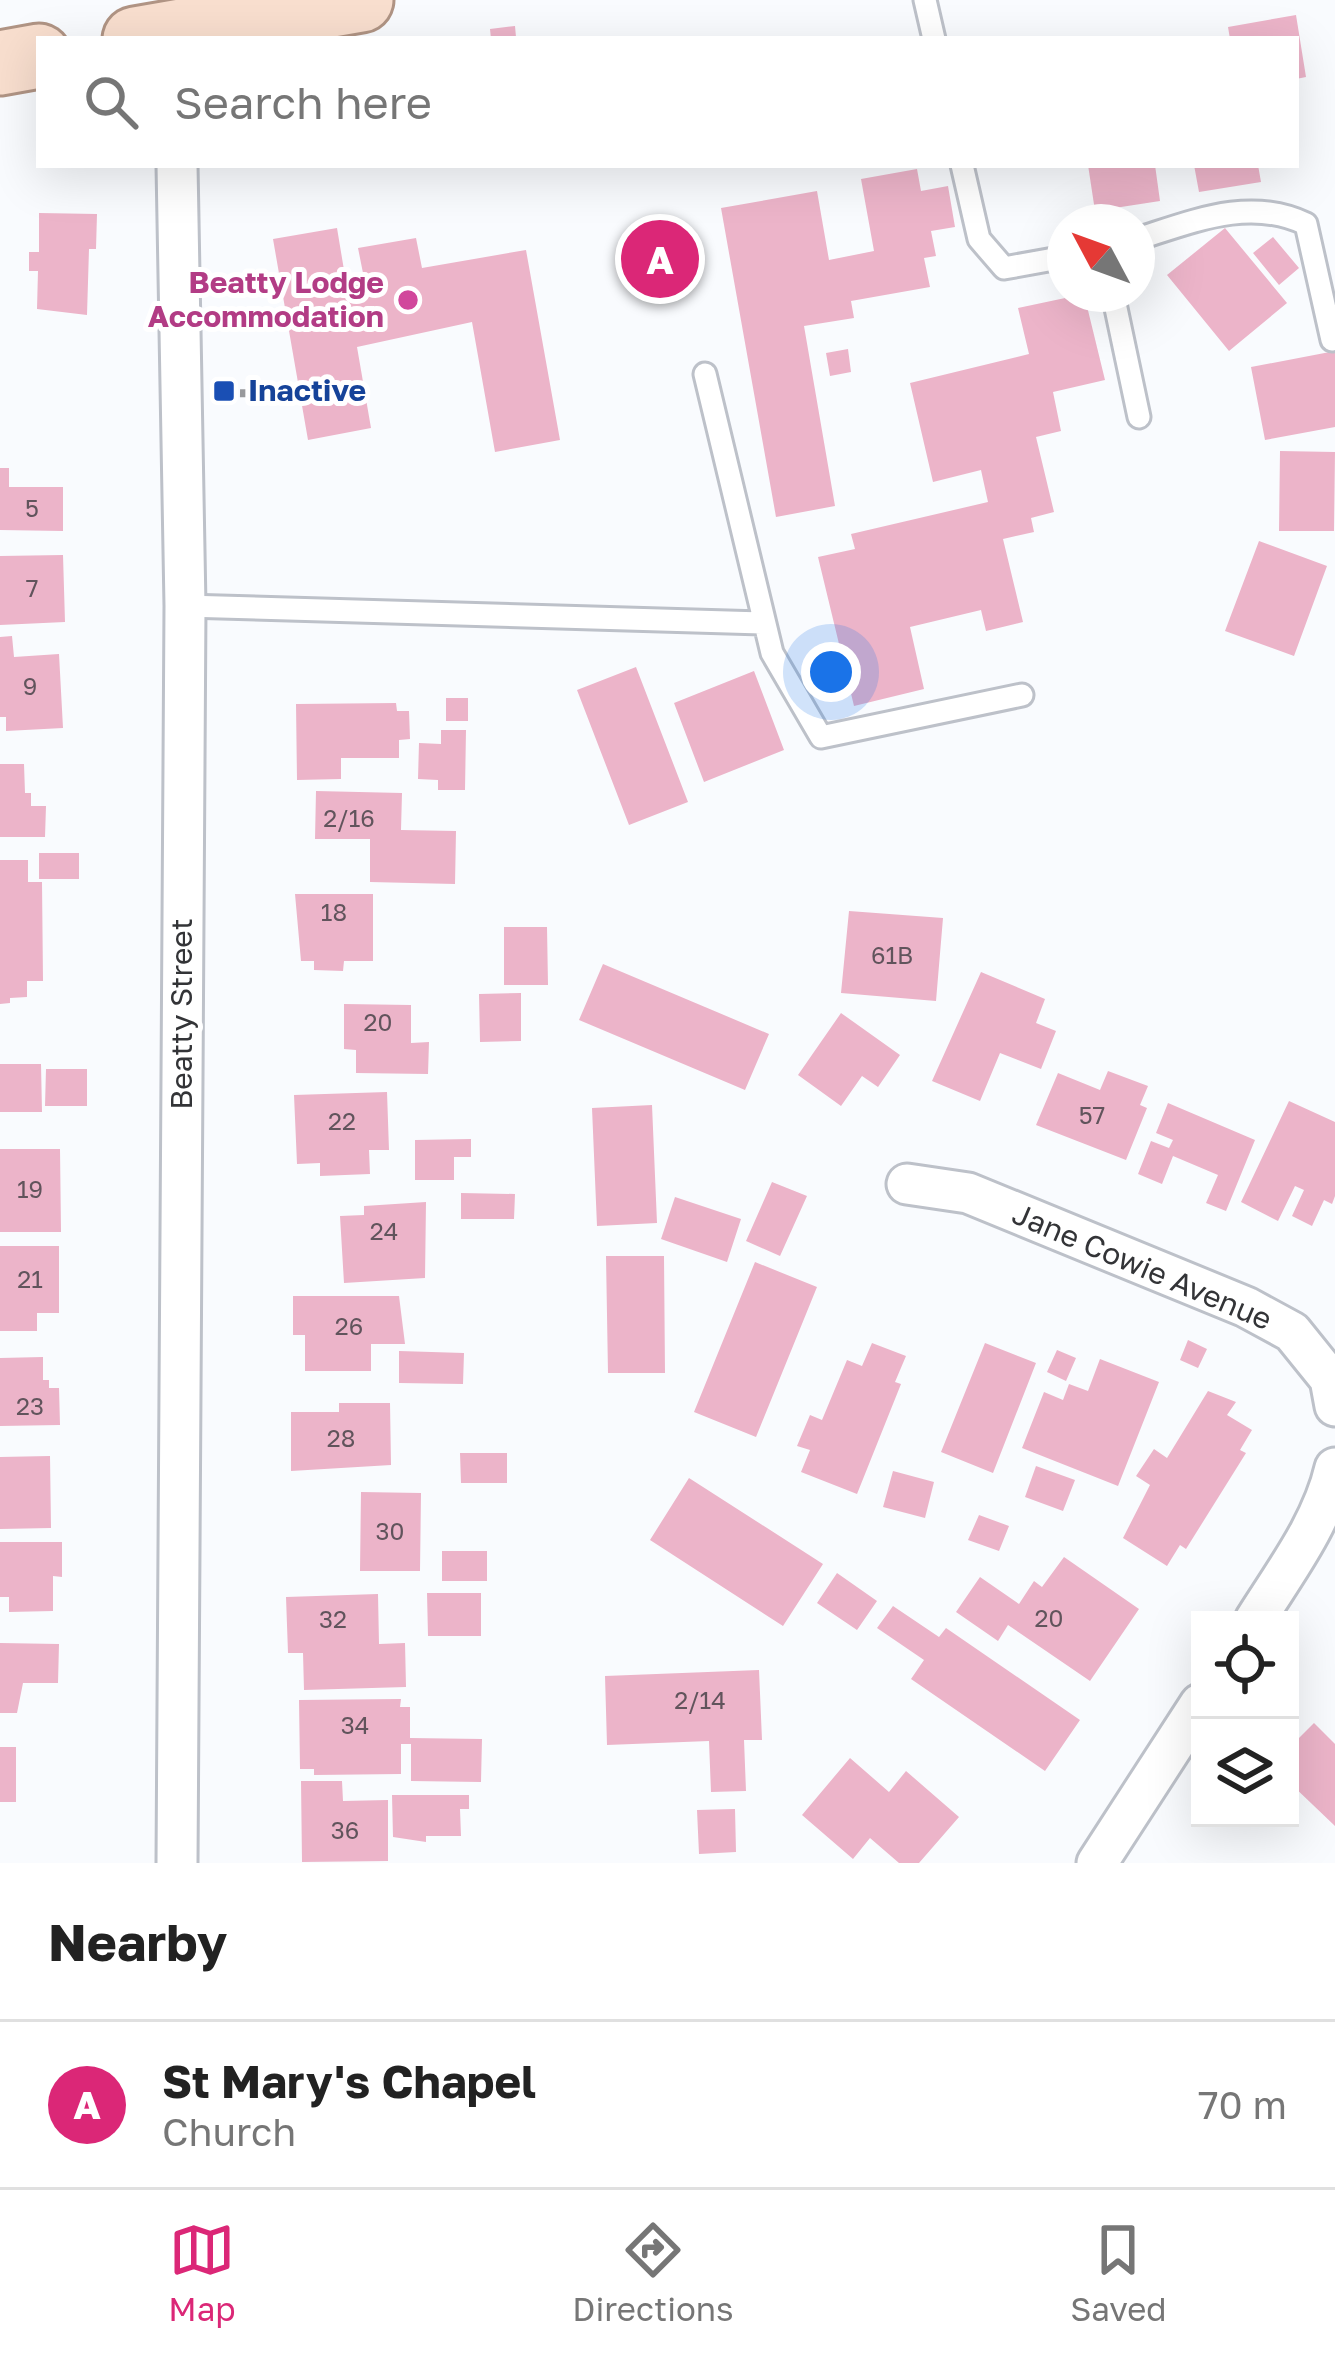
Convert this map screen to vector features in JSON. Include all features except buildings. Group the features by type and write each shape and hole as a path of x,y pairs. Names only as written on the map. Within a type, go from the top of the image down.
{"main road":[{"path":"166,36 361,0"},
{"path":"0,62 36,56"}],"street":[{"name":"Beatty Street","path":"177,168 185,606 177,1863"},
{"name":"Jane Cowie Avenue","path":"907,1184 968,1193 1246,1307 1292,1331 1330,1379 1335,1406"},
{"path":"1261,1611 1303,1546 1330,1492 1335,1468"},
{"path":"1097,1863 1191,1718"}],"lane":[{"path":"925,0 933,36"},
{"path":"963,168 979,239 1004,268 1047,260"},
{"path":"1155,233 1242,211 1278,211 1306,224 1332,340"},
{"path":"1117,312 1139,417"},
{"path":"705,374 762,622 772,653 821,737 1022,694"},
{"path":"185,606 762,622"}],"path":[{"path":"228,393 300,394"}],"place":[{"name":"St Mary's Chapel","path":"660,259"},
{"name":"Beatty Lodge Accommodation","path":"408,300"},
{"name":"Inactive","path":"224,391"}]}
